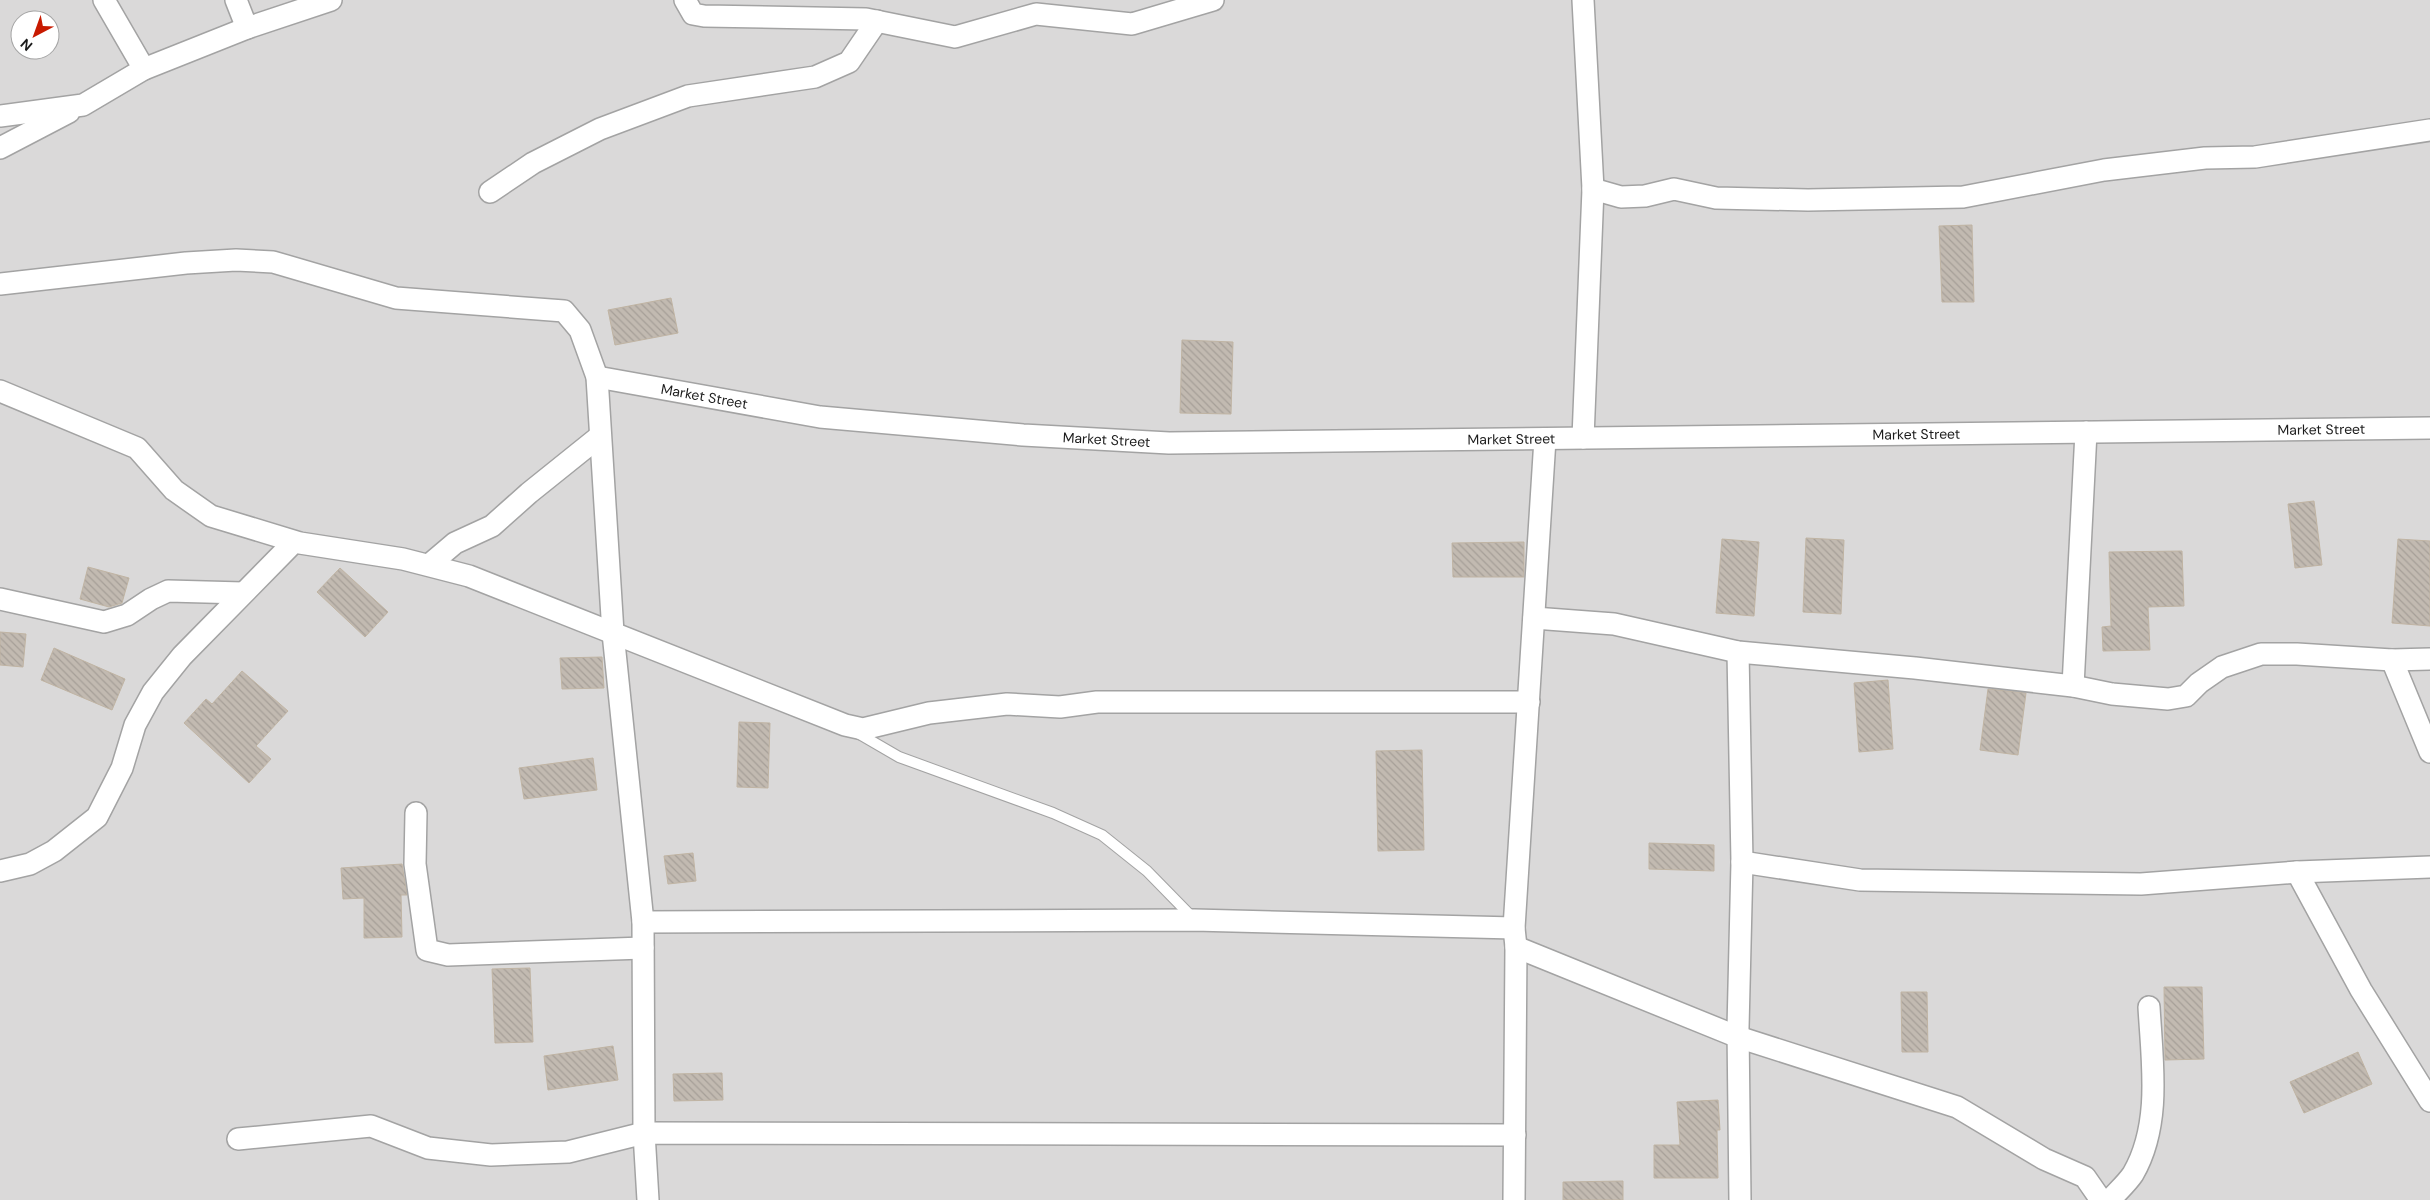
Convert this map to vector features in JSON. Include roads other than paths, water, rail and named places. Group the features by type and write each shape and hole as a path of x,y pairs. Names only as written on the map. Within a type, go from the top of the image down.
{"street":[{"path":"104,0 144,69"},
{"path":"236,0 247,28"},
{"path":"0,148 83,105 144,69 247,28 330,0"},
{"path":"685,0 692,14 704,16 866,19 955,37 1036,14 1132,24 1213,0"},
{"path":"1583,0 1593,189 1583,438"},
{"path":"490,192 533,163 600,129 688,96 815,77 850,62 876,21"},
{"path":"0,116 83,105"},
{"path":"1593,189 1621,197 1645,196 1674,189 1716,198 1808,200 1964,197 2104,170 2205,158 2255,157 2430,130"},
{"path":"0,284 186,263 236,260 273,262 396,298 564,311 580,330 597,378 612,633 643,922 644,1133 648,1200"},
{"name":"Market Street","path":"597,378 820,417 1023,435 1169,443 2430,428"},
{"path":"3,398 137,448 174,490 211,516 294,542 403,559 469,576 845,725 862,729 929,713 1007,704 1060,707 1097,702 1529,702"},
{"path":"2073,686 2086,432"},
{"path":"429,566 455,543 492,526 529,493 600,436"},
{"path":"1514,1200 1515,938 1545,439"},
{"path":"0,871 30,864 54,851 97,817 122,768 135,725 154,692 182,656 294,542"},
{"path":"0,599 104,622 127,615 151,599 168,591 243,593"},
{"path":"1534,618 1614,624 1738,652 1915,668 2073,686 2112,694 2168,699 2186,696 2199,683 2222,667 2261,654 2297,654 2392,660 2430,659"},
{"path":"1738,652 1742,862 1738,1037 1740,1200"},
{"path":"2392,660 2430,752"},
{"path":"416,813 415,864 427,950 448,956 643,948"},
{"path":"1742,862 1860,880 2141,884 2297,872 2430,867"},
{"path":"2297,872 2361,990 2430,1101"},
{"path":"643,922 1194,920 1515,938 1738,1037 1957,1107 2044,1159 2085,1177 2101,1200"},
{"path":"2110,1200 2133,1174 2146,1140 2154,1090 2149,1007"},
{"path":"238,1139 371,1126 428,1148 491,1155 568,1152 644,1133 1515,1135"}],"lane":[{"path":"845,725 899,757 1053,813 1102,835 1146,871 1194,920"}]}
